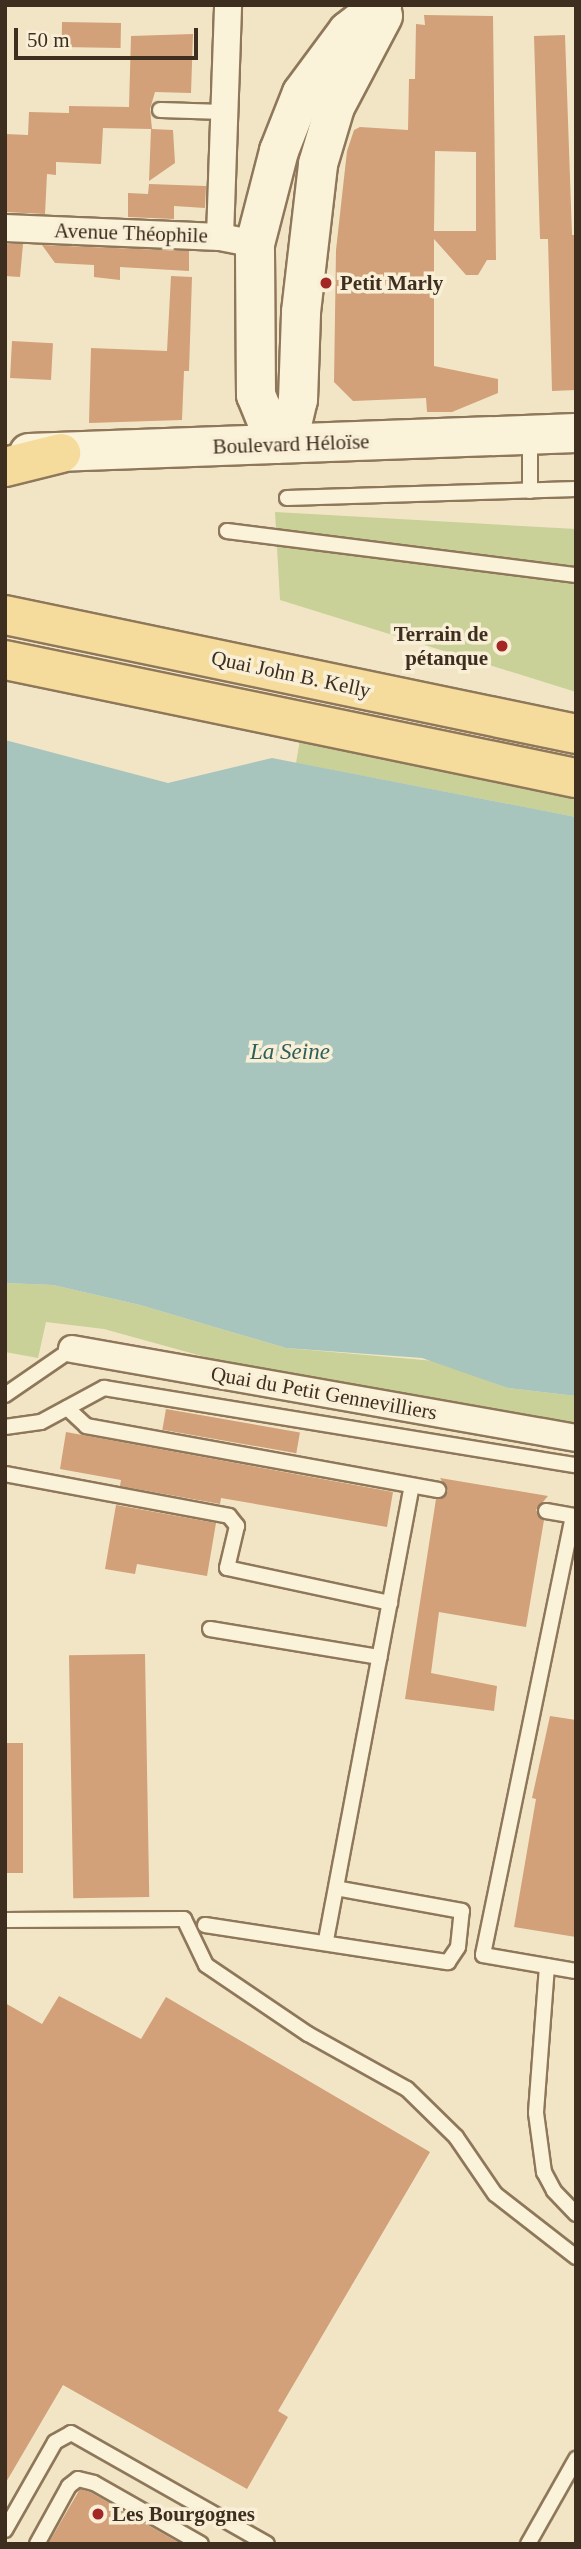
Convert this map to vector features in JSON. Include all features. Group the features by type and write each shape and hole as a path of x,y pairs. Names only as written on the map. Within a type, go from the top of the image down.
{"main road":[{"path":"382,5 348,31 302,93 238,240 256,395 276,444 292,425 298,400 301,312 318,164 335,107 389,5"},
{"path":"238,240 284,267 301,312"},
{"name":"Boulevard Héloïse","path":"5,453 576,433"},
{"path":"5,467 61,453"},
{"path":"5,591 31,598 52,624"},
{"name":"Quai John B. Kelly","path":"5,615 576,734"},
{"name":"Quai John B. Kelly","path":"5,660 576,778"}],"street":[{"path":"228,5 224,112 238,240"},
{"name":"Avenue Théophile","path":"5,228 238,240"},
{"name":"Quai du Petit Gennevilliers","path":"72,1349 576,1438"}],"lane":[{"path":"160,110 224,112"},
{"path":"530,434 530,491"},
{"path":"287,498 576,489"},
{"path":"227,531 576,575"},
{"path":"5,1395 72,1349"},
{"path":"5,1427 41,1422 104,1388 576,1465"},
{"path":"67,1408 86,1426 438,1490"},
{"path":"5,1474 229,1516 237,1526 227,1568 390,1603"},
{"path":"326,1940 412,1486"},
{"path":"546,1511 573,1516 483,1955 576,1971"},
{"path":"210,1629 380,1657"},
{"path":"205,1925 326,1940 448,1962 457,1947 462,1911 336,1888"},
{"path":"5,1920 184,1919 206,1965 308,2034 407,2089 456,2137 495,2194 576,2257"},
{"path":"547,1966 536,2113 544,2172 554,2192 576,2214"},
{"path":"5,2530 55,2442 71,2432 267,2544"},
{"path":"528,2544 576,2459"},
{"path":"37,2544 69,2486 78,2479 93,2483 201,2544"}],"green space":[{"name":"Terrain de pétanque","path":"275,512 576,529 576,692 280,600"},
{"path":"301,734 576,792 576,817 296,763"},
{"path":"5,1283 53,1285 140,1305 286,1348 435,1361 508,1388 576,1396 576,1424 245,1368 104,1329 46,1322 38,1358 5,1352"}],"water":[{"name":"La Seine","path":"5,740 168,783 272,758 576,817 576,1396 508,1388 422,1358 286,1348 140,1305 53,1285 5,1283"}],"building":[{"path":"424,15 493,16 496,260 487,260 478,275 466,275 434,239 434,366 498,379 498,393 452,412 427,412 426,398 353,401 334,382 336,250 347,151 354,130 360,127 408,130 409,79 415,79 416,24 425,25","holes":["435,151 476,152 476,231 434,231"]},
{"path":"62,22 121,23 121,48 62,47"},
{"path":"193,34 191,93 155,92 150,109 152,129 173,130 175,163 149,181 151,129 103,128 101,164 56,162 56,175 47,174 45,214 5,212 5,134 28,135 29,112 69,113 69,106 129,107 131,36"},
{"path":"565,35 572,235 576,235 576,390 552,391 548,239 540,239 534,36"},
{"path":"149,184 206,186 205,208 174,206 174,219 128,217 128,193 148,194"},
{"path":"5,244 23,244 20,277 5,276"},
{"path":"42,245 189,251 189,271 120,267 120,280 94,277 94,265 55,263"},
{"path":"171,276 192,277 189,371 184,371 182,420 89,423 91,348 167,351"},
{"path":"12,341 53,343 51,380 10,378"},
{"path":"166,1409 300,1433 296,1453 162,1430"},
{"path":"66,1432 393,1492 387,1527 221,1498 220,1504 120,1486 121,1480 60,1469"},
{"path":"440,1478 548,1496 536,1510 544,1520 526,1627 439,1612 431,1673 497,1686 494,1711 405,1699 436,1499 448,1491"},
{"path":"116,1505 216,1523 207,1576 137,1564 135,1574 105,1569"},
{"path":"145,1654 149,1897 73,1898 69,1655"},
{"path":"550,1716 576,1720 576,1937 514,1927 536,1799 532,1798"},
{"path":"5,1743 23,1743 23,1873 5,1873"},
{"path":"59,1996 141,2039 166,1997 430,2152 278,2411 288,2417 247,2489 63,2385 5,2484 5,2003 42,2024"},
{"name":"Les Bourgognes","path":"80,2489 90,2492 181,2544 48,2544"}],"place":[{"name":"Petit Marly","path":"326,283"},
{"name":"Terrain de pétanque","path":"502,646"},
{"name":"Les Bourgognes","path":"98,2514"}]}
